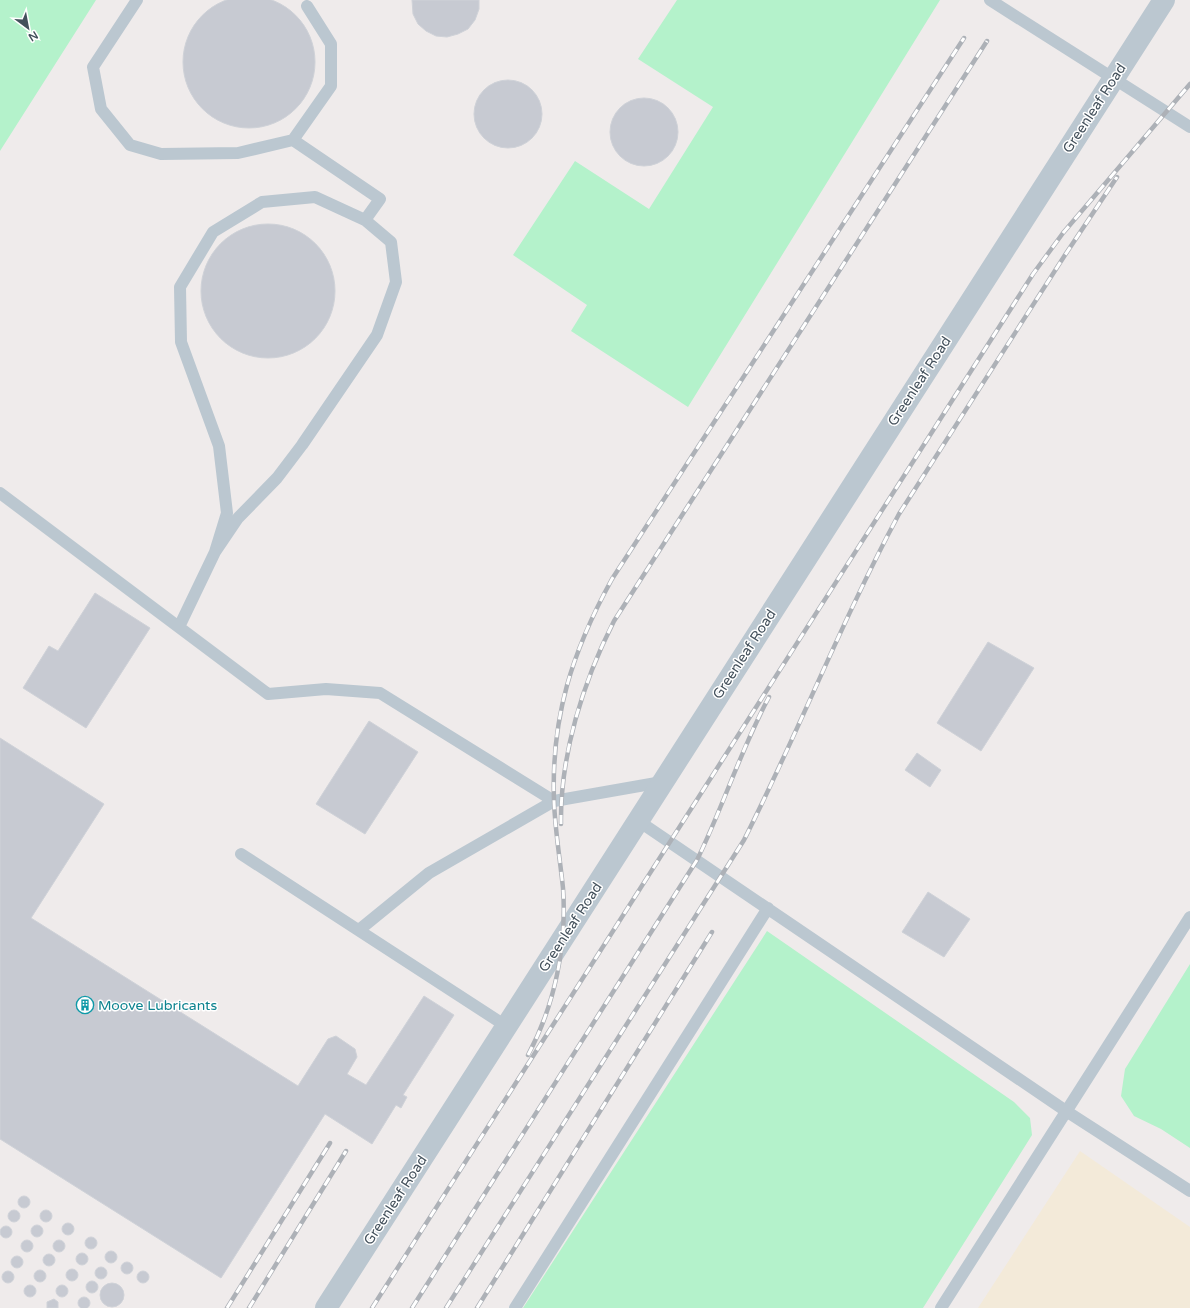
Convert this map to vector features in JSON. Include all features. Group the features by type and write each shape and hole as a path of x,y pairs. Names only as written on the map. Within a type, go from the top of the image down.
{"street":[{"name":"Greenleaf Road","path":"326,1308 637,820 1164,0"}],"lane":[{"path":"137,0 93,67 101,109 130,145 161,154 238,153 293,140 332,86 331,44 306,6"},
{"path":"990,0 1190,128"},
{"path":"293,140 380,199 365,220"},
{"path":"179,627 215,552 238,518 278,478 377,335 396,282 391,242 365,220 315,197 262,202 213,232 180,287 181,342 219,446 227,513 215,552"},
{"path":"0,493 268,694 326,689 380,693 554,801"},
{"path":"359,930 429,873 554,801 662,782"},
{"path":"637,820 1066,1111 1190,1191"},
{"path":"241,854 506,1026"},
{"path":"515,1308 768,908"},
{"path":"941,1308 1190,917"}],"green space":[{"path":"0,0 96,0 0,151"},
{"path":"677,0 940,0 688,407 571,331 587,305 513,255 575,161 649,209 713,107 638,59"},
{"path":"767,931 1014,1102 1030,1118 1032,1135 923,1308 523,1308"},
{"path":"1190,964 1190,1148 1161,1129 1134,1116 1121,1096 1125,1069"}],"sand":[{"path":"1080,1151 1190,1227 1190,1308 978,1308"}],"building":[{"path":"255,-4 274,1 286,7 296,15 304,25 310,37 314,49 314,75 310,87 304,99 296,109 286,117 274,123 262,127 243,128 224,123 212,117 202,109 194,99 188,87 184,75 183,56 188,37 194,25 202,15 212,7 224,1 236,-3"},
{"path":"412,0 479,0 479,9 475,20 468,29 447,37 436,36 426,31 418,24 413,14"},
{"path":"508,80 521,83 532,90 539,101 542,114 539,127 532,138 521,145 508,148 495,145 484,138 477,127 474,114 477,101 484,90 495,83"},
{"path":"644,98 657,101 668,108 675,119 678,132 675,145 668,156 657,163 644,166 631,163 620,156 613,145 610,132 613,119 620,108 631,101"},
{"path":"268,224 293,229 315,244 330,266 335,291 330,316 315,338 293,353 268,358 243,353 221,338 206,316 201,291 206,266 221,244 243,229"},
{"path":"95,593 150,628 86,728 23,688 49,646 58,651"},
{"path":"988,642 1034,668 981,751 937,723"},
{"path":"369,721 418,752 365,834 316,804"},
{"name":"Moove Lubricants","path":"0,738 104,804 31,918 298,1086 328,1039 336,1036 355,1049 357,1057 347,1074 366,1085 424,996 454,1015 403,1095 407,1097 401,1108 396,1105 372,1144 325,1114 221,1278 0,1139"},
{"path":"917,753 941,770 930,787 905,770"},
{"path":"928,892 970,919 944,957 902,932"},
{"path":"26,1196 29,1197 29,1207 22,1208 19,1207 18,1200 19,1197"},
{"path":"12,1210 16,1210 20,1216 16,1222 12,1222 8,1218 8,1214"},
{"path":"48,1210 51,1211 51,1221 44,1222 41,1221 40,1214 41,1211"},
{"path":"70,1223 73,1224 73,1234 66,1235 63,1234 62,1227 63,1224"},
{"path":"39,1225 42,1226 42,1236 35,1237 32,1236 31,1229 32,1226"},
{"path":"4,1226 8,1226 12,1232 8,1238 4,1238 0,1234 0,1230"},
{"path":"93,1237 96,1238 96,1248 89,1249 86,1248 85,1241 86,1238"},
{"path":"29,1240 32,1241 32,1251 25,1252 22,1251 21,1244 22,1241"},
{"path":"61,1240 64,1241 64,1251 57,1252 54,1251 53,1244 54,1241"},
{"path":"113,1251 116,1252 116,1262 109,1263 106,1262 105,1255 106,1252"},
{"path":"84,1253 87,1254 87,1264 80,1265 77,1264 76,1257 77,1254"},
{"path":"51,1254 54,1255 54,1265 47,1266 44,1265 43,1258 44,1255"},
{"path":"19,1256 22,1257 22,1267 15,1268 12,1267 11,1260 12,1257"},
{"path":"129,1262 132,1263 132,1273 125,1274 122,1273 121,1266 122,1263"},
{"path":"103,1267 106,1268 106,1278 99,1279 96,1278 95,1271 96,1268"},
{"path":"74,1269 77,1270 77,1280 70,1281 67,1280 66,1273 67,1270"},
{"path":"42,1270 45,1271 45,1281 38,1282 35,1281 34,1274 35,1271"},
{"path":"10,1271 13,1272 13,1282 6,1283 3,1282 2,1275 3,1272"},
{"path":"145,1271 148,1272 148,1282 141,1283 138,1282 137,1275 138,1272"},
{"path":"90,1281 94,1281 98,1287 94,1293 90,1293 86,1289 86,1285"},
{"path":"112,1283 120,1287 124,1295 120,1303 112,1307 104,1303 100,1295 104,1287"},
{"path":"32,1285 35,1286 35,1296 28,1297 25,1296 24,1289 25,1286"},
{"path":"60,1285 64,1285 68,1291 64,1297 60,1297 56,1293 56,1289"},
{"path":"82,1297 86,1297 90,1303 86,1309 82,1309 78,1305 78,1301"},
{"path":"54,1299 58,1302 58,1308 47,1308 47,1302"}],"railway":[{"path":"528,1055 537,1036 552,995 561,953 564,909 554,801 556,741 560,713 567,686 575,659 586,633 612,579 964,38"},
{"path":"561,824 564,772 569,746 583,694 592,669 614,621 987,41"},
{"path":"372,1308 1033,274 1063,233 1190,84"},
{"path":"446,1308 744,840 764,800 858,595 899,514 1065,255 1117,177"},
{"path":"412,1308 697,860 750,737 769,697"},
{"path":"477,1308 712,932"},
{"path":"227,1308 330,1143"},
{"path":"249,1308 346,1151"}],"place":[{"name":"Moove Lubricants","path":"85,1005"}]}
